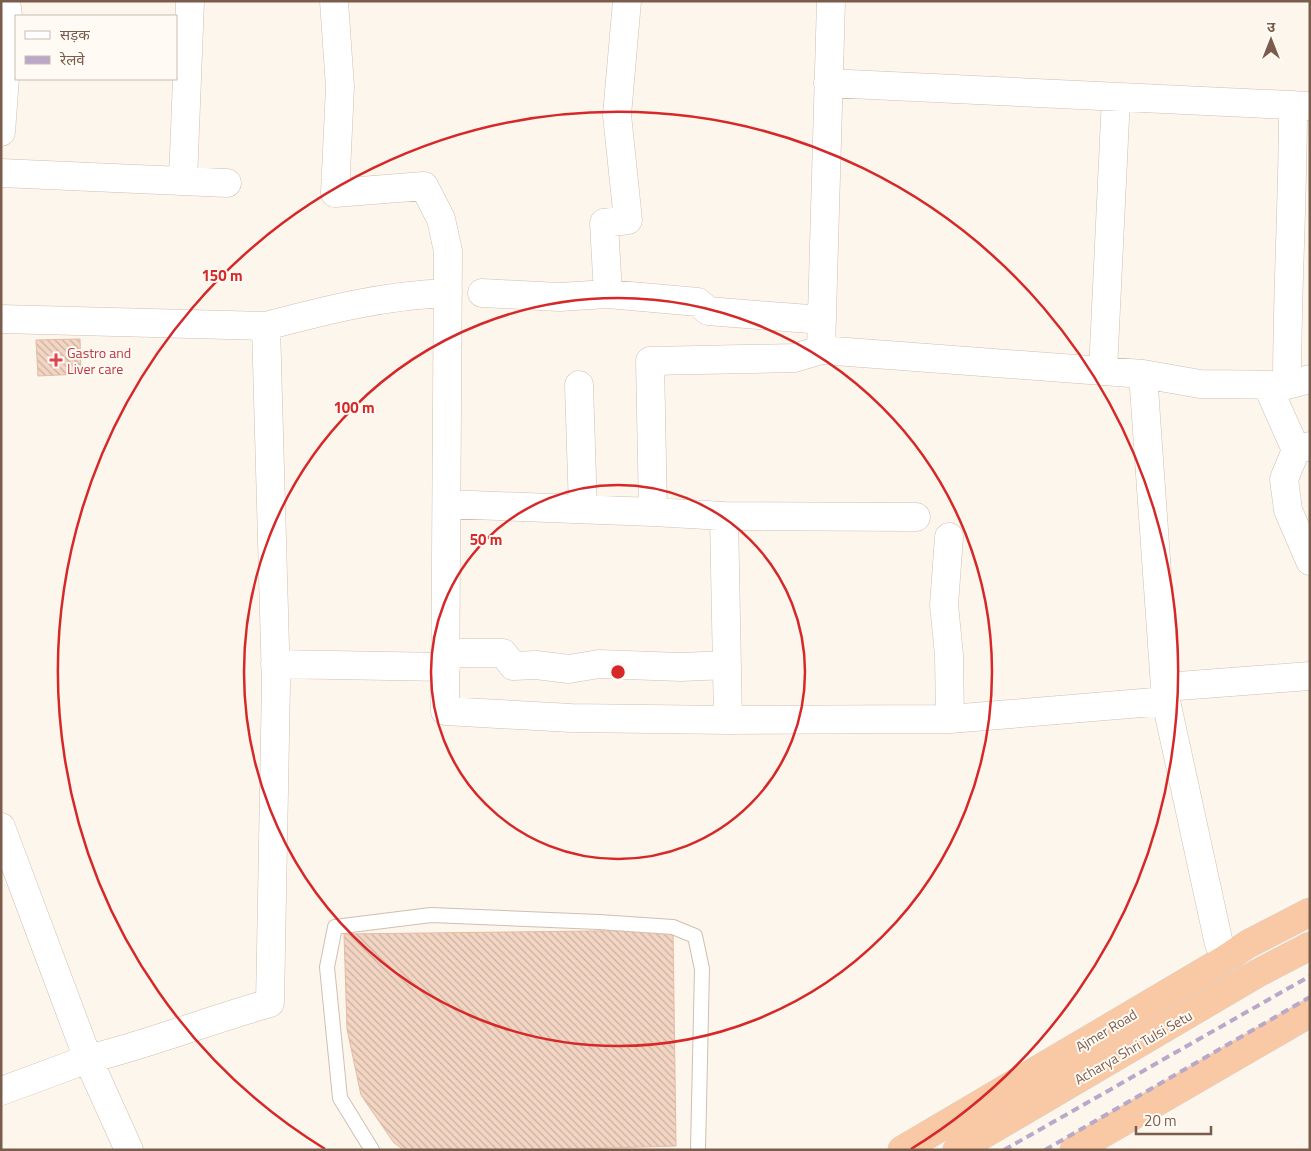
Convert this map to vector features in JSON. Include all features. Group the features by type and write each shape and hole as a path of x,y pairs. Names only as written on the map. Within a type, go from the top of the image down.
{"highway":[{"name":"Ajmer Road","path":"902,1150 1248,944 1310,912"},
{"name":"Acharya Shri Tulsi Setu","path":"957,1150 1258,973 1310,946"},
{"path":"1074,1150 1310,1013"},
{"path":"1106,1150 1310,1032"}],"street":[{"path":"1,132 9,23 6,1"},
{"path":"183,181 190,1"},
{"path":"334,1 340,87 335,193 424,186 440,219 448,252 445,711 571,718 728,720 950,719 1310,676"},
{"path":"608,294 604,223 628,220 617,115 627,1"},
{"path":"821,350 831,1"},
{"path":"828,83 1301,105 1288,383 1303,448 1284,479 1288,510 1310,561"},
{"path":"1102,371 1116,97"},
{"path":"1,173 227,183"},
{"path":"1,319 266,326 327,310 389,298 448,293"},
{"path":"482,293 558,297 608,294 698,302 708,312 822,320"},
{"path":"1,1091 88,1059 130,1049 217,1018 270,1003 275,664 266,326"},
{"path":"653,512 650,361 794,358 821,350 1143,374 1200,384 1288,383"},
{"path":"1143,374 1165,694 1219,944 1227,958"},
{"path":"579,385 583,509"},
{"path":"447,504 724,516 916,517"},
{"path":"724,516 728,720"},
{"path":"948,538 944,604 950,719"},
{"path":"275,664 446,662 462,653 503,653 513,666 536,665 569,669 599,664 681,667 727,665"},
{"path":"1,827 88,1059 129,1150"}],"lane":[{"path":"372,1150 340,1098 327,967 336,927 431,915 636,924 673,928 695,936 702,969 698,1150"}],"building":[{"path":"80,339 81,374 38,376 36,340"},
{"path":"673,930 676,1146 543,1150 404,1150 394,1143 361,1095 347,1029 344,934"}],"railway":[{"path":"1004,1150 1310,976"},
{"path":"1045,1150 1310,997"}],"place":[{"name":"Gastro and Liver care","path":"56,360"}]}
